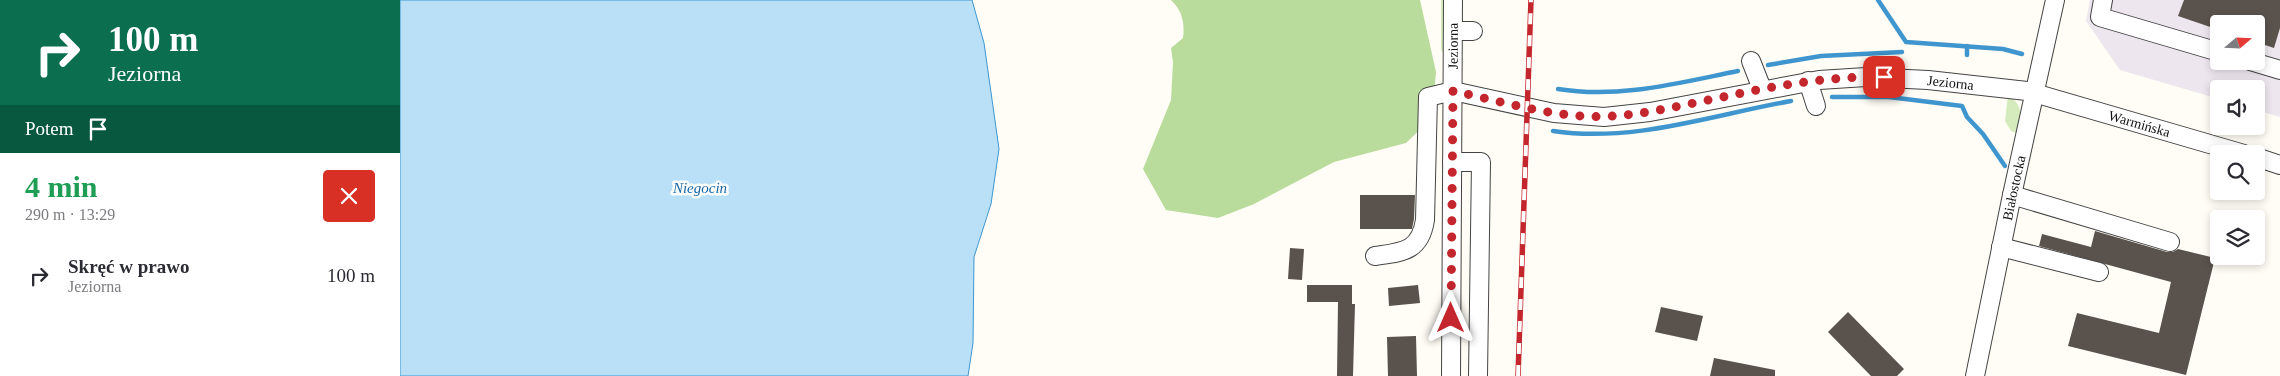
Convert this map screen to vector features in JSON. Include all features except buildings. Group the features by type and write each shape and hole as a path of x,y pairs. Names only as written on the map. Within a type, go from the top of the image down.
{"street":[{"name":"Jeziorna","path":"1450,376 1454,0"},
{"name":"Białostocka","path":"1975,376 2054,0"},
{"path":"2103,0 2100,17 2210,49"},
{"path":"1453,31 1473,31"},
{"path":"1751,61 1762,89"},
{"path":"2265,66 2280,70"},
{"name":"Jeziorna","path":"1453,91 1554,113 1604,117 1655,111 1808,81 1853,77 1894,77 2006,87 2035,93"},
{"path":"1808,81 1816,106"},
{"path":"1375,256 1403,252 1415,245 1420,239 1425,220 1428,97 1453,91"},
{"name":"Warmińska","path":"2035,93 2213,145"},
{"path":"2265,160 2280,164"},
{"path":"1452,162 1481,162 1478,376"},
{"path":"2012,195 2170,242"},
{"path":"2001,247 2099,272"}],"shaded area":[{"path":"2090,0 2280,0 2280,117 2265,113 2265,80 2210,80 2210,96 2120,70 2086,21"}],"green space":[{"path":"1171,0 1420,0 1436,72 1432,118 1406,143 1334,162 1254,204 1218,218 1166,210 1143,169 1171,100 1173,62 1171,48 1183,38 1184,27 1182,17 1178,8"},
{"path":"1441,0 1447,0 1446,56 1441,50"},
{"path":"2008,95 2017,103 2019,108 2021,117 2019,134 2011,131 2005,121"}],"water":[{"name":"Niegocin","path":"400,0 972,0 984,43 999,149 991,204 974,257 973,343 968,376 400,376"}],"waterway":[{"path":"1878,0 1906,42 2003,49 2022,54"},
{"path":"1967,46 1967,55"},
{"path":"1768,65 1821,56 1902,52"},
{"path":"1558,89 1581,92 1626,91 1671,85 1738,71"},
{"path":"1832,97 1889,97 1962,106 1967,117 1983,134 2005,166"},
{"path":"1553,131 1583,134 1643,130 1673,126 1791,101"}],"railway":[{"path":"1518,376 1531,0"}],"route":[{"path":"1451,318 1453,91 1554,113 1604,117 1650,112 1799,82 1838,78 1884,77"}]}
